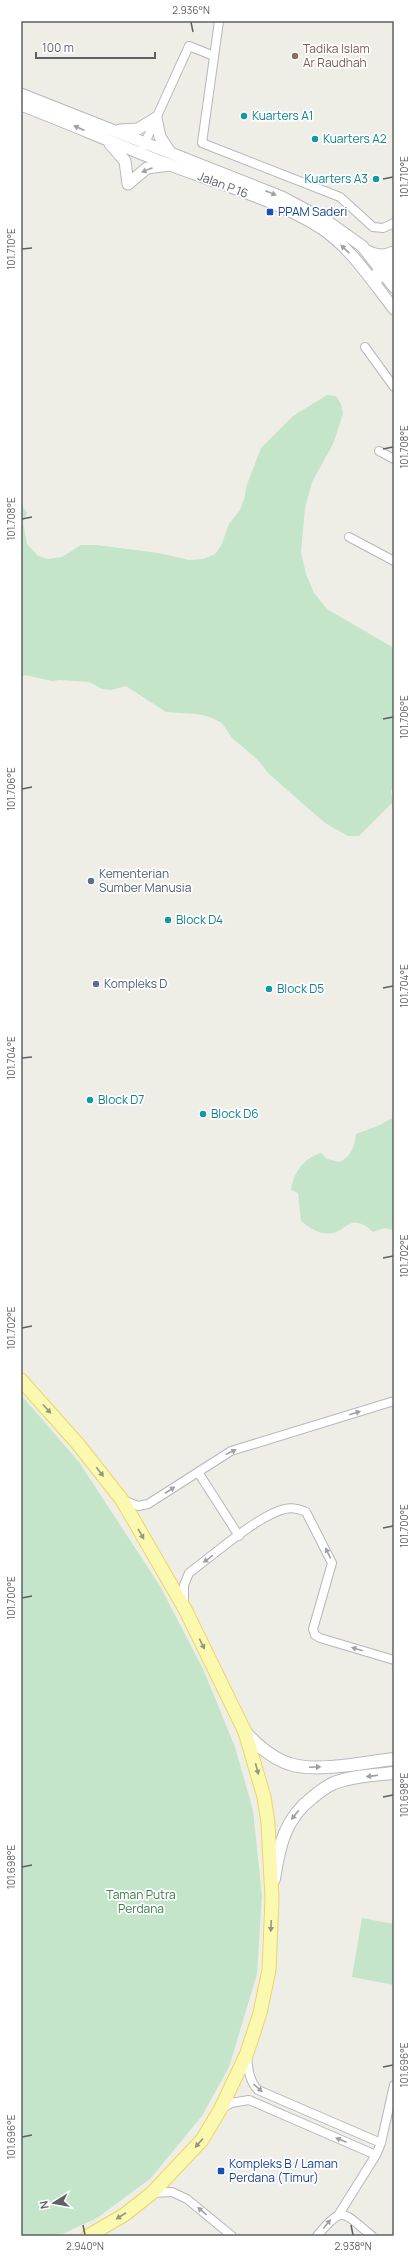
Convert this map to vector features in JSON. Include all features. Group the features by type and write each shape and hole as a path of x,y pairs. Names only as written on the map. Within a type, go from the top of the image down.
{"main road":[{"path":"21,1380 78,1444 122,1500 185,1609 245,1732 264,1797 268,1823 272,1899 269,1970 260,2013 247,2053 220,2110 202,2140 152,2193 124,2215 88,2236"},
{"path":"245,1732 265,1750 292,1765 312,1768 394,1759"},
{"path":"272,1899 282,1837 292,1818 304,1804 332,1784 350,1778 394,1773"}],"street":[{"path":"219,21 202,143 340,197 373,227 383,228 394,223"},
{"path":"141,153 189,46 214,56"},
{"name":"Jalan P 16","path":"21,94 146,142 282,197 327,220 365,250 388,272 394,288"},
{"name":"Jalan P 16","path":"21,105 63,121 105,140 279,207 321,228 349,253 394,309"},
{"path":"115,131 138,129 156,118"},
{"path":"156,118 160,137 170,152"},
{"path":"105,140 117,149 125,161 128,184 147,168 170,165"},
{"path":"365,250 386,256 394,254"},
{"path":"373,281 388,272 394,254"},
{"path":"365,347 394,387"},
{"path":"380,451 394,459"},
{"path":"349,537 394,561"},
{"path":"122,1500 138,1506 148,1504 231,1451 394,1401"},
{"path":"198,1472 239,1536"},
{"path":"185,1609 184,1585 189,1573 255,1523 284,1509 296,1508 306,1512 332,1563 313,1629 315,1635 320,1638 394,1660"},
{"path":"247,2053 249,2071 253,2083 258,2090 381,2143"},
{"path":"317,2236 332,2218 339,2214 376,2155 381,2143 394,2085"},
{"path":"220,2110 231,2102 249,2100 376,2155"},
{"path":"152,2193 172,2192 187,2199 232,2236"},
{"path":"339,2214 346,2215 372,2236"}],"green space":[{"path":"327,395 336,396 341,404 343,414 333,444 312,482 305,508 301,552 306,574 314,593 327,609 394,648 394,782 391,791 393,802 359,836 348,836 325,823 269,774 257,759 232,738 222,723 210,717 197,714 166,712 126,686 111,690 102,689 89,682 60,680 52,681 25,675 21,678 21,504 27,513 23,522 27,544 38,556 48,559 62,557 81,545 96,545 159,553 189,560 203,559 215,554 221,546 229,524 240,510 245,496 246,487 261,448 293,416"},
{"path":"394,1117 394,1230 384,1228 373,1232 360,1223 354,1223 328,1234 313,1230 301,1221 298,1193 291,1190 294,1178 300,1167 309,1158 321,1153 327,1159 340,1162 352,1150 356,1134 380,1125"},
{"name":"Taman Putra Perdana","path":"21,1395 79,1462 160,1586 203,1669 235,1747 253,1810 262,1896 257,1974 229,2067 202,2116 150,2179 97,2218 58,2236 21,2236"},
{"path":"362,1918 394,1924 394,1985 352,1977"}],"place":[{"name":"Tadika Islam Ar Raudhah","path":"295,56"},
{"name":"Kuarters A1","path":"244,116"},
{"name":"Kuarters A2","path":"315,139"},
{"name":"Kuarters A3","path":"376,179"},
{"name":"PPAM Saderi","path":"270,212"},
{"name":"Kementerian Sumber Manusia","path":"91,881"},
{"name":"Block D4","path":"168,920"},
{"name":"Kompleks D","path":"96,984"},
{"name":"Block D5","path":"269,989"},
{"name":"Block D7","path":"90,1100"},
{"name":"Block D6","path":"203,1114"},
{"name":"Kompleks B / Laman Perdana (Timur)","path":"221,2171"}]}
